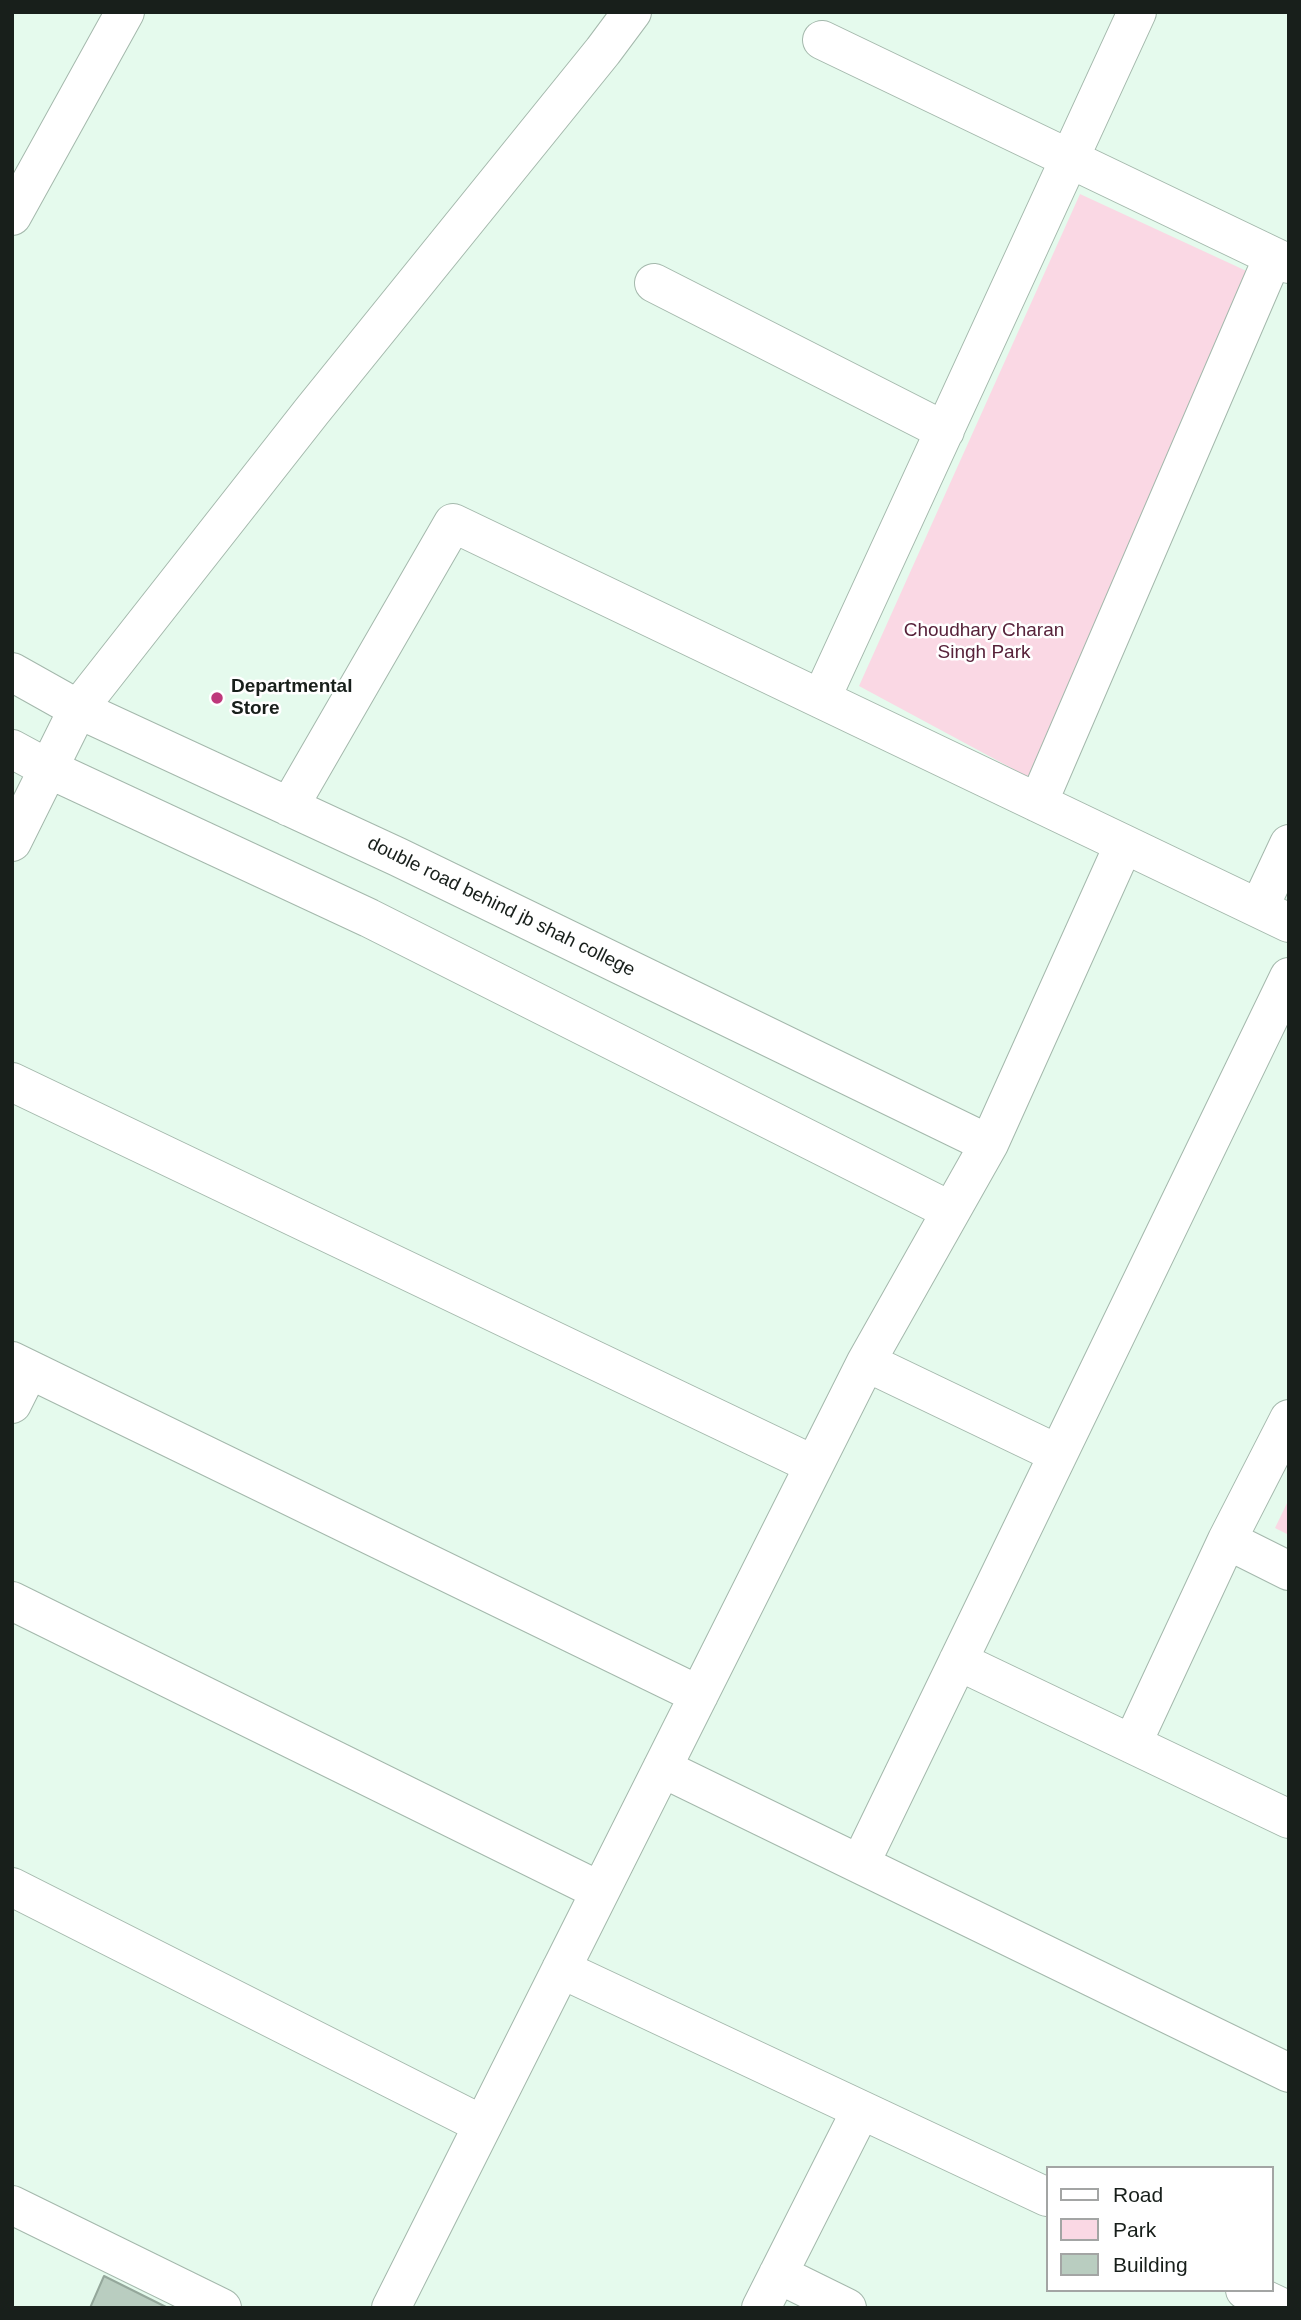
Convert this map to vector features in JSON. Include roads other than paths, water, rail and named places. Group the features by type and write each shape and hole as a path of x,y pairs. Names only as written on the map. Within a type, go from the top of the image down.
{"street":[{"path":"12,216 125,12"},
{"path":"12,842 78,709 312,411 632,12"},
{"path":"821,699 1137,12"},
{"path":"822,40 1281,260 1038,803"},
{"path":"654,283 945,431"},
{"path":"289,807 453,523 1274,916 1289,844"},
{"name":"double road behind jb shah college","path":"12,672 78,709 398,857 989,1144"},
{"path":"12,749 49,769 369,918 951,1210"},
{"path":"391,2308 866,1362 989,1144 1125,844"},
{"path":"860,1864 1289,977"},
{"path":"12,1083 814,1465"},
{"path":"866,1362 1058,1454"},
{"path":"12,1404 21,1366 699,1695"},
{"path":"1132,1744 1227,1540 1289,1419"},
{"path":"1227,1540 1289,1571"},
{"path":"12,1601 600,1891"},
{"path":"958,1661 1289,1819"},
{"path":"662,1768 1289,2073"},
{"path":"12,1887 483,2125"},
{"path":"561,1969 1046,2197"},
{"path":"761,2308 861,2110"},
{"path":"12,2205 222,2308"},
{"path":"778,2274 847,2308"},
{"path":"1249,2292 1283,2308"}],"place":[{"name":"Departmental Store","path":"217,698"}],"park label":[{"name":"Choudhary Charan Singh Park","path":"984,642"}]}
